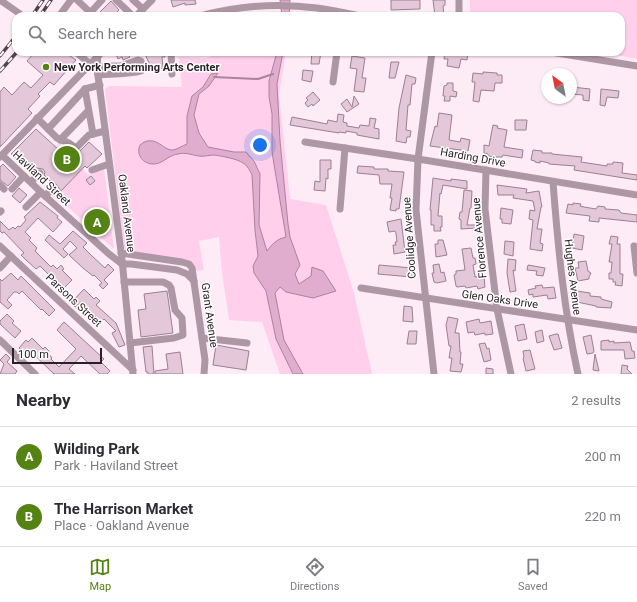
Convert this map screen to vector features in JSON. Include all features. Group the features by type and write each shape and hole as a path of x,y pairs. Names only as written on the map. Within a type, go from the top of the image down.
{"street":[{"path":"0,0 17,12"},
{"path":"62,12 70,0"},
{"path":"77,0 90,12"},
{"path":"93,12 102,0"},
{"path":"116,0 129,12"},
{"path":"133,0 143,9"},
{"path":"140,12 152,0"},
{"path":"459,0 459,12"},
{"path":"220,12 235,9 295,6 318,8 335,12"},
{"path":"81,56 90,64"},
{"path":"1,156 98,56"},
{"name":"Oakland Avenue","path":"100,56 98,72 121,253 133,372"},
{"path":"171,56 172,74"},
{"path":"333,82 336,56"},
{"name":"Coolidge Avenue","path":"431,56 418,159 416,210 434,374"},
{"path":"576,56 637,66"},
{"path":"138,60 141,61 142,66 141,71 134,73 98,72 108,66 120,66 138,60"},
{"path":"48,129 85,89 100,85"},
{"path":"85,89 92,134"},
{"path":"60,140 88,111"},
{"path":"37,118 60,140 69,143 76,148 89,134 105,131"},
{"name":"Harding Drive","path":"305,142 486,170 637,196"},
{"path":"340,209 345,148"},
{"name":"Haviland Street","path":"1,156 122,264"},
{"path":"92,170 110,164"},
{"name":"Florence Avenue","path":"486,170 485,209 497,309 511,374"},
{"path":"31,182 40,173"},
{"path":"12,189 24,176"},
{"name":"Hughes Avenue","path":"553,182 558,249 568,320 578,374"},
{"path":"26,207 53,188"},
{"name":"Parsons Street","path":"0,246 133,372"},
{"path":"634,246 637,273"},
{"name":"Grant Avenue","path":"121,253 182,262 189,264 192,268 205,360 204,374"},
{"path":"0,268 11,256"},
{"path":"122,264 177,270 187,274 194,281"},
{"path":"124,282 163,282 169,285 171,288 175,310 182,318 183,335 174,338 130,343"},
{"name":"Glen Oaks Drive","path":"361,288 425,299 637,330"},
{"path":"202,338 247,343"},
{"path":"0,340 35,374"}],"shaded area":[{"path":"280,0 290,0 289,12 282,12"},
{"path":"470,0 637,0 637,59 622,56 625,56 625,12 470,12"},
{"path":"212,56 285,56 279,94 290,199 326,205 354,293 372,374 280,374 262,322 229,320 222,272 219,237 199,241 204,270 196,271 190,261 129,252 124,247 105,89 109,86 182,87 179,57 205,58"},
{"path":"276,56 282,56 277,84 280,141 290,237 300,265 295,274 299,284 311,276 312,267 323,271 336,291 313,298 286,292 280,287 275,293 284,340 303,374 293,374 276,339 266,291 254,273 253,266 258,256 252,175 248,167 245,164 233,159 214,155 201,156 184,153 171,156 159,163 152,164 145,162 139,155 140,145 145,142 154,141 172,150 187,144 187,116 192,96 203,87 211,74 218,73 209,86 199,94 194,115 199,133 208,147 234,152 246,152 254,161 260,174 259,225 267,251 275,242 286,237 272,152 272,114 269,97 269,81"},
{"path":"82,169 89,175 104,169 114,249 56,196"}],"building":[{"path":"171,0 195,0 196,4 185,5 185,3 173,7"},
{"path":"391,0 420,0 420,9 391,10"},
{"path":"433,0 445,0 445,5 443,6 444,12 434,12"},
{"path":"111,1 119,10 117,12 100,12"},
{"path":"31,56 70,56 76,60 54,85 50,82 38,94 40,96 28,109 32,113 0,147 0,92 4,87 12,95 24,82 31,88 43,75 27,61"},
{"path":"117,56 130,57 123,60 122,57 118,59"},
{"path":"146,56 165,56 162,57 163,68 154,70 152,64 150,65"},
{"path":"312,56 320,56 319,64 311,64"},
{"path":"352,56 365,58 362,78 366,78 364,92 354,91 357,69 350,68"},
{"path":"444,56 468,56 467,60 461,59 459,68 447,66 448,59 444,59"},
{"path":"391,62 399,62 395,78 389,78"},
{"path":"303,70 313,71 311,82 302,80"},
{"path":"483,72 502,75 502,83 495,83 494,91 481,90 479,102 473,101 475,82 472,82 473,73 483,74"},
{"path":"406,75 416,78 415,84 412,84 410,105 408,105 406,130 411,131 410,137 407,137 406,143 396,141 399,108"},
{"path":"447,83 453,83 453,91 457,92 456,97 450,96 450,101 444,101 444,86 447,85"},
{"path":"577,88 590,89 589,101 583,100 583,95 577,94"},
{"path":"601,89 619,91 618,98 607,97 605,106 600,105"},
{"path":"313,92 320,100 313,106 312,104 308,107 305,103 308,100 306,98"},
{"path":"354,96 359,104 347,112 341,104 347,99 352,107"},
{"path":"439,113 452,115 449,140 460,142 461,138 470,140 468,151 430,146 435,126 437,127"},
{"path":"338,114 344,115 343,122 347,123 347,126 359,128 360,125 369,126 370,118 376,119 374,128 379,129 379,139 357,135 357,133 346,131 346,133 339,133 290,125 292,117 327,124 328,120 337,122"},
{"path":"515,120 527,120 526,130 515,130"},
{"path":"493,125 498,126 497,128 507,130 504,147 523,150 522,158 503,155 502,157 494,157 488,156 488,154 484,153 484,145 489,146"},
{"path":"36,129 60,151 64,147 76,155 89,142 102,154 87,168 85,166 61,191 56,184 52,183 44,175 45,172 43,169 36,168 32,173 11,154"},
{"path":"533,150 542,151 542,153 582,157 581,162 607,166 607,164 613,164 613,162 623,163 622,173 637,175 637,180 574,170 575,166 549,164 540,161 540,163 535,162 531,160"},
{"path":"320,160 331,160 331,169 328,169 328,179 326,178 325,191 314,190 315,181 320,182"},
{"path":"3,164 16,177 8,186 0,180 0,167"},
{"path":"358,166 404,172 399,209 396,209 396,211 390,210 392,184 380,184 379,175 357,173"},
{"path":"91,176 95,181 90,185 86,180"},
{"path":"433,178 451,181 451,179 467,181 467,189 443,185 441,194 440,193 438,216 442,216 442,227 440,227 441,231 434,231 434,225 431,225 430,210"},
{"path":"497,185 527,189 526,193 539,191 542,207 537,229 542,229 540,243 543,244 542,251 530,249 533,220 529,219 530,210 535,211 533,201 513,198 514,195 498,195"},
{"path":"19,188 27,195 20,203 12,196"},
{"path":"464,190 472,191 471,208 467,225 476,225 476,228 461,229 461,220 459,219 460,212 462,212"},
{"path":"40,202 58,216 57,218 62,222 53,232 38,218 25,232 31,238 29,240 37,248 35,251 51,267 53,265 57,269 61,265 64,269 62,270 72,280 63,289 40,266 36,269 26,260 21,255 24,253 4,232 2,233 0,231 0,221 9,230 13,227 15,229 18,226 20,227 26,220 24,217"},
{"path":"573,203 596,209 598,206 605,207 605,209 619,210 621,213 637,215 637,222 599,218 599,222 589,221 590,216 566,213 568,204 573,205"},
{"path":"501,208 513,210 511,224 502,223 502,219 500,219"},
{"path":"401,219 405,252 394,254 393,245 396,245 395,242 397,242 396,233 395,231 389,232 387,222"},
{"path":"73,231 87,243 83,247 92,256 105,268 108,264 114,270 104,280 108,284 103,289 99,285 102,283 94,275 93,276 83,268 69,255 77,248 70,241 63,249 68,254 64,258 45,240 49,235 60,244"},
{"path":"574,234 584,236 582,250 572,248"},
{"path":"611,236 618,237 617,244 620,244 620,274 623,274 622,286 615,285 616,282 613,282 613,279 609,279 612,262 609,262 612,244 609,244"},
{"path":"438,240 443,240 447,255 436,257 435,244 438,244"},
{"path":"505,241 514,242 513,256 504,254"},
{"path":"471,248 476,264 473,265 475,277 484,276 485,287 478,289 477,286 466,288 465,286 457,287 454,275 456,274 456,271 465,270 462,249"},
{"path":"508,259 516,260 515,271 513,270 516,291 510,292 507,273"},
{"path":"586,261 588,271 591,273 589,279 578,281 575,268 579,268 578,262"},
{"path":"439,264 441,273 444,272 446,281 437,283 434,282 432,273 434,273 433,265"},
{"path":"379,265 412,268 412,277 378,274"},
{"path":"528,265 545,268 543,276 536,275 537,271 527,270"},
{"path":"11,273 18,280 21,276 55,310 49,316 22,291 19,294 14,292 7,300 12,305 8,309 0,302 0,279 2,281"},
{"path":"542,285 543,288 554,287 556,298 548,299 547,295 533,297 533,294 529,295 528,290 536,288 535,286"},
{"path":"84,289 94,299 96,297 100,301 96,305 116,323 125,345 119,347 112,333 116,331 104,319 98,324 93,320 96,317 81,302 75,307 71,303"},
{"path":"167,291 173,333 141,337 138,310 146,309 144,294"},
{"path":"577,291 590,293 590,296 601,297 601,299 612,302 611,308 596,307 577,302"},
{"path":"404,306 412,307 413,322 403,321"},
{"path":"7,314 14,321 12,323 21,331 15,338 0,324 0,321"},
{"path":"448,317 458,319 455,333 459,333 461,352 460,364 463,364 461,372 450,371 452,358 449,358 451,346 449,346 446,325"},
{"path":"479,319 480,323 491,321 493,334 485,335 485,333 475,335 474,332 468,333 466,322"},
{"path":"64,322 104,359 101,362 110,371 107,374 100,374 81,356 69,369 75,374 54,374 28,349 25,353 19,348 26,340 28,342 32,338 43,349 45,347 49,351 48,353 52,358 51,359 59,367 76,349 57,330"},
{"path":"524,324 527,339 518,341 515,326"},
{"path":"542,330 544,341 537,343 535,332"},
{"path":"409,331 417,331 416,344 407,344"},
{"path":"558,334 562,348 554,350 549,336"},
{"path":"591,335 594,351 593,353 587,354 583,337"},
{"path":"609,340 609,342 614,341 614,343 630,342 635,358 625,359 624,350 601,350 601,341"},
{"path":"485,343 487,349 489,348 491,360 484,362 479,344"},
{"path":"216,345 249,351 246,370 213,365"},
{"path":"152,346 154,374 148,374 148,372 146,372 143,347"},
{"path":"530,350 535,369 526,371 523,351"},
{"path":"180,352 183,374 155,374 155,371 168,369 166,354"},
{"path":"6,354 10,358 7,362 17,371 15,374 0,374 4,364 0,360"},
{"path":"595,354 599,371 593,370"},
{"path":"622,365 628,366 627,369 632,374 621,374"},
{"path":"486,368 493,369 493,374 486,374"}],"waterway":[{"path":"214,77 258,79 273,74"}],"railway":[{"path":"35,12 43,0"},
{"path":"43,12 51,0"},
{"path":"0,56 12,41"},
{"path":"0,71 13,56"}],"place":[{"name":"New York Performing Arts Center","path":"46,67"},
{"name":"The Harrison Market","path":"67,159"},
{"name":"Wilding Park","path":"97,222"}]}
